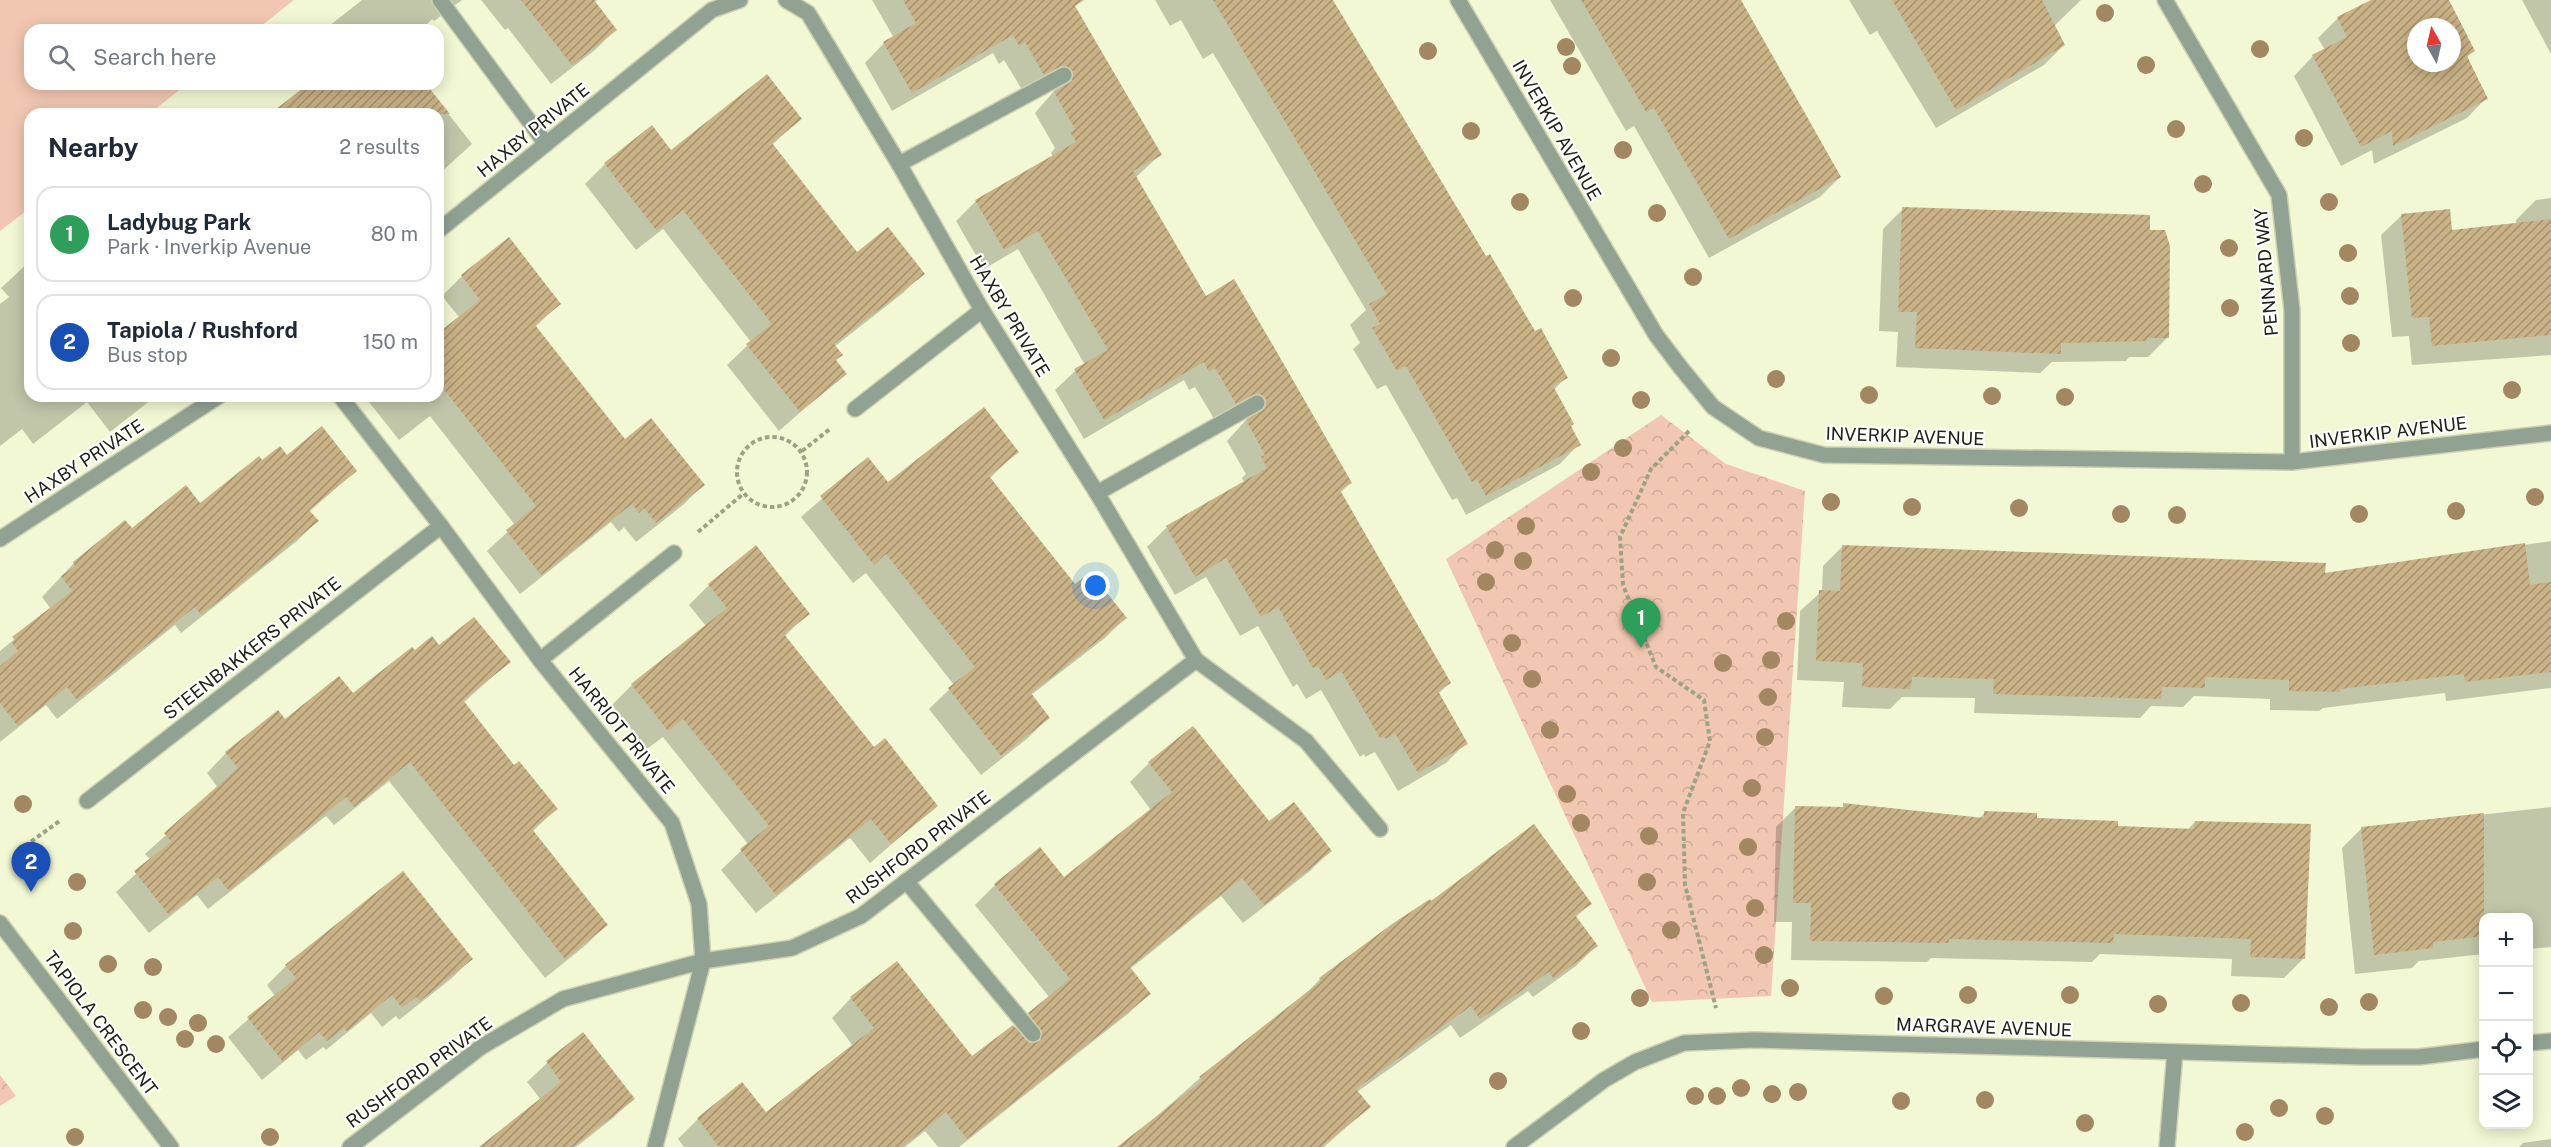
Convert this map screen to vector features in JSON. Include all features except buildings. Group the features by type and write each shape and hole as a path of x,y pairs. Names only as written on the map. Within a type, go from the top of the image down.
{"street":[{"path":"440,0 546,144"},
{"name":"HAXBY PRIVATE","path":"444,226 712,10 740,0"},
{"name":"HAXBY PRIVATE","path":"786,0 808,13 899,164 981,310 1097,493 1196,660"},
{"name":"INVERKIP AVENUE","path":"1458,0 1656,335 1713,406 1759,438 1824,455 2292,462 2551,433"},
{"name":"PENNARD WAY","path":"2165,0 2278,195 2292,310 2292,462"},
{"path":"899,164 1064,75"},
{"path":"855,409 981,310"},
{"name":"HAXBY PRIVATE","path":"0,539 210,402"},
{"name":"HARRIOT PRIVATE","path":"345,402 441,526 540,660 672,823 699,904 703,961 655,1147"},
{"path":"1097,493 1257,404"},
{"name":"STEENBAKKERS PRIVATE","path":"87,801 441,526"},
{"path":"540,660 674,553"},
{"path":"1196,660 1306,741 1380,829"},
{"name":"RUSHFORD PRIVATE","path":"350,1147 481,1047 563,999 703,961 792,948 861,916 1196,660"},
{"path":"906,882 1033,1034"},
{"name":"TAPIOLA CRESCENT","path":"0,923 171,1147"},
{"name":"MARGRAVE AVENUE","path":"1514,1147 1604,1080 1635,1062 1684,1043 1754,1040 2419,1057 2479,1050"},
{"path":"2533,1043 2551,1041"},
{"path":"2167,1147 2175,1052"}],"path":[{"path":"1713,406 1651,469 1620,537 1623,585 1656,667 1704,700 1710,741 1683,813 1685,885 1725,1041"},
{"path":"774,436 789,441 802,451 808,466 807,481 800,496 787,505 771,508 756,504 743,494 737,479 738,463 746,448 759,439 774,436"},
{"path":"674,553 743,494"},
{"path":"25,846 87,801"}],"green space":[{"path":"0,0 294,0 264,24 24,24 24,90 179,90 157,108 24,108 24,213 0,231"},
{"path":"1661,415 1726,464 1805,491 1771,996 1652,1002 1446,559"},
{"path":"0,1075 16,1096 0,1106"}],"place":[{"name":"Ladybug Park","path":"1641,648"},
{"name":"Tapiola / Rushford","path":"31,892"}]}
